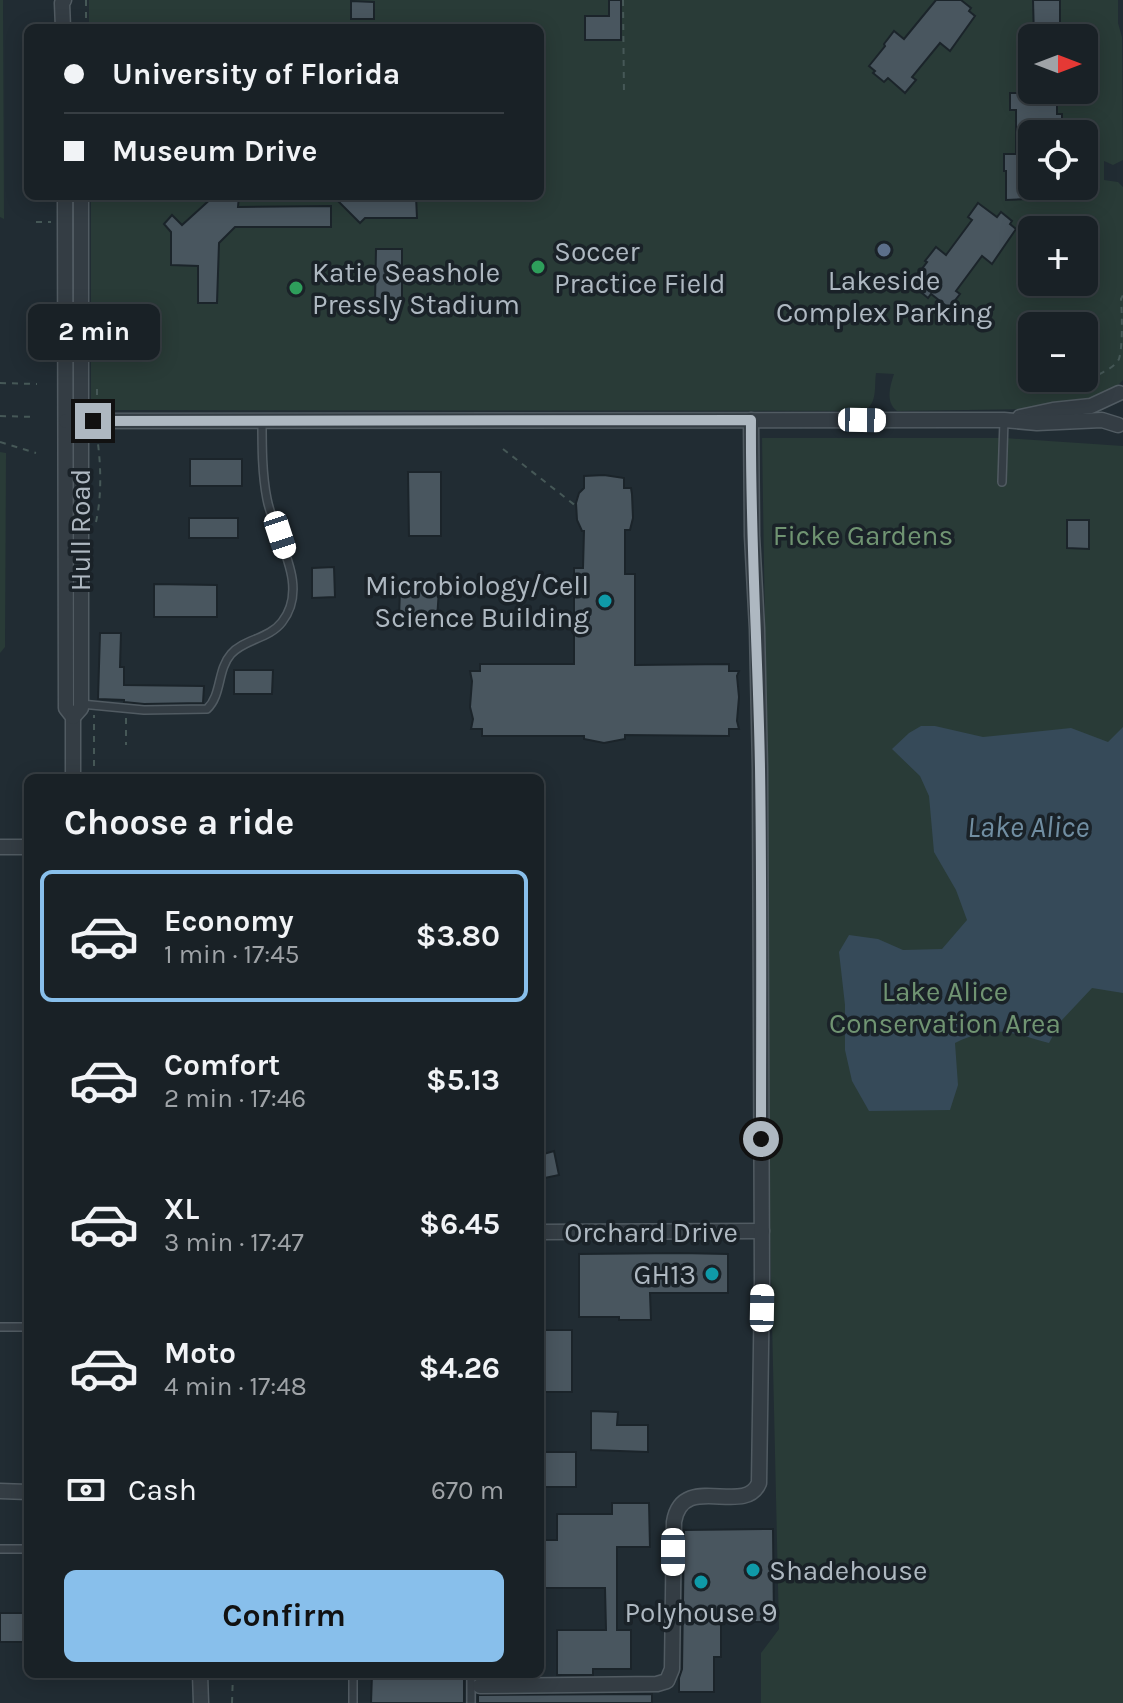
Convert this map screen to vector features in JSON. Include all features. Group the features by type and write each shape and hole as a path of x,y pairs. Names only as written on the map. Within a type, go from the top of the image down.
{"street":[{"path":"63,24 62,3 67,0 70,24"},
{"name":"Hull Road","path":"65,200 73,421"},
{"name":"Hull Road","path":"74,774 82,710 66,708 81,200"},
{"path":"1004,420 1091,406 1121,391"},
{"path":"1120,428 1113,409 1121,391"},
{"path":"476,1680 663,1683 672,1669 675,1513 679,1505 688,1499 747,1495 759,1483 762,1231 760,769 751,420"},
{"path":"73,421 1004,420 1037,423 1102,420 1120,428"},
{"path":"0,847 24,847"},
{"name":"Orchard Drive","path":"544,1232 762,1231"},
{"path":"0,1491 24,1492"},
{"path":"200,1678 201,1703"}],"lane":[{"path":"82,710 207,709 215,698 223,665 228,658 235,650 272,631 283,621 290,604 292,582 267,500 261,449 262,420"},
{"path":"1002,482 1004,420"},
{"path":"0,1327 24,1327"},
{"path":"0,1549 24,1549"},
{"path":"353,1678 353,1703"},
{"path":"471,1703 476,1680"}],"path":[{"path":"86,0 86,24"},
{"path":"623,0 624,95"},
{"path":"36,222 57,222"},
{"path":"1089,400 1084,389 1099,374 1121,360 1123,295"},
{"path":"0,383 37,384"},
{"path":"0,416 36,417"},
{"path":"97,439 99,449"},
{"path":"0,442 36,453"},
{"path":"503,449 576,506"},
{"path":"82,710 93,774"},
{"path":"126,713 126,745"},
{"path":"232,1703 233,1678"}],"green space":[{"path":"0,0 3,0 4,219 0,217"},
{"path":"89,0 1118,0 1118,23 1122,37 1123,160 1113,165 1104,161 1104,180 1118,182 1123,187 1123,380 1100,398 1032,409 897,411 890,399 894,374 876,373 872,404 864,411 102,410 91,404 91,200 544,200 544,24 89,24"},
{"name":"Lake Alice Conservation Area","path":"762,438 1005,438 1123,446 1123,1703 761,1703 761,1653 779,1629 770,1234"},
{"path":"0,452 6,453 5,647 0,653"}],"water":[{"name":"Lake Alice","path":"921,726 935,726 983,737 1071,728 1108,742 1123,727 1123,993 1092,988 1061,1021 1049,1043 1012,1033 991,1032 955,1043 958,1085 950,1110 869,1111 852,1081 845,1050 845,1005 839,952 849,935 878,939 903,950 942,949 967,920 956,890 934,852 929,796 920,776 892,749"}],"building":[{"path":"609,0 621,0 621,40 585,40 585,16 609,16"},
{"path":"936,0 961,0 975,16 950,51 940,43 912,77 916,80 905,93 888,78 884,82 869,66 894,31 904,39"},
{"path":"1033,0 1060,0 1060,24 1034,24"},
{"path":"351,1 374,2 374,19 351,19"},
{"path":"1010,93 1018,93 1018,104 1057,104 1057,114 1062,114 1062,120 1018,120 1018,199 1006,200 1004,154 1016,154 1016,110 1010,110"},
{"path":"210,200 239,200 238,207 331,206 331,227 235,227 219,243 217,303 198,303 198,266 171,265 171,232 164,224 172,215 182,225"},
{"path":"337,200 416,200 417,218 365,218 360,223"},
{"path":"978,203 997,217 1001,212 1016,229 992,264 982,256 956,291 960,294 949,308 931,294 928,298 912,282 936,247 946,255 972,220 968,217"},
{"path":"376,249 402,249 402,303 375,304"},
{"path":"190,459 242,459 242,486 190,486"},
{"path":"408,472 441,472 441,536 409,536"},
{"name":"Microbiology/Cell Science Building","path":"584,476 624,478 624,488 631,488 632,494 633,518 630,530 625,530 625,574 635,574 635,665 729,664 729,671 739,671 739,729 729,729 729,736 625,735 625,739 604,743 584,739 584,736 482,736 482,729 471,729 470,671 480,671 480,664 574,664 574,568 583,568 584,531 577,520 576,503 584,488"},
{"path":"189,518 238,518 238,538 189,538"},
{"path":"1067,520 1089,520 1089,549 1067,548"},
{"path":"334,567 335,597 312,598 312,568"},
{"path":"154,584 217,585 217,617 154,617"},
{"path":"400,587 439,589 437,620 399,619"},
{"path":"100,633 121,633 120,667 124,667 124,685 204,686 203,703 144,704 98,699"},
{"path":"234,670 273,670 272,694 234,694"},
{"path":"554,1151 559,1175 544,1178 544,1154"},
{"path":"579,1254 728,1254 728,1293 650,1293 651,1320 579,1317"},
{"path":"545,1330 572,1330 572,1392 545,1392"},
{"path":"591,1411 618,1412 617,1425 648,1425 648,1452 591,1450"},
{"path":"544,1452 576,1452 576,1487 544,1487"},
{"path":"612,1503 649,1503 650,1547 617,1547 617,1630 631,1630 631,1669 593,1669 593,1675 557,1675 557,1630 606,1630 605,1588 544,1588 544,1540 557,1540 557,1514 612,1514"},
{"path":"773,1529 774,1622 721,1622 721,1657 714,1657 714,1692 679,1692 684,1530"},
{"path":"0,1613 24,1613 24,1642 0,1642"},
{"path":"372,1678 464,1678 464,1703 371,1703"},
{"path":"652,1694 652,1703 478,1703 478,1695"}],"place":[{"name":"Lakeside Complex Parking","path":"884,250"},
{"name":"Soccer Practice Field","path":"538,267"},
{"name":"Katie Seashole Pressly Stadium","path":"296,288"},
{"name":"Microbiology/Cell Science Building","path":"605,601"},
{"name":"GH13","path":"712,1274"},
{"name":"Shadehouse","path":"753,1570"},
{"name":"Polyhouse 9","path":"701,1582"}],"route":[{"path":"93,421 751,420 760,769 761,1139"}],"park label":[{"name":"Ficke Gardens","path":"863,535"}]}
